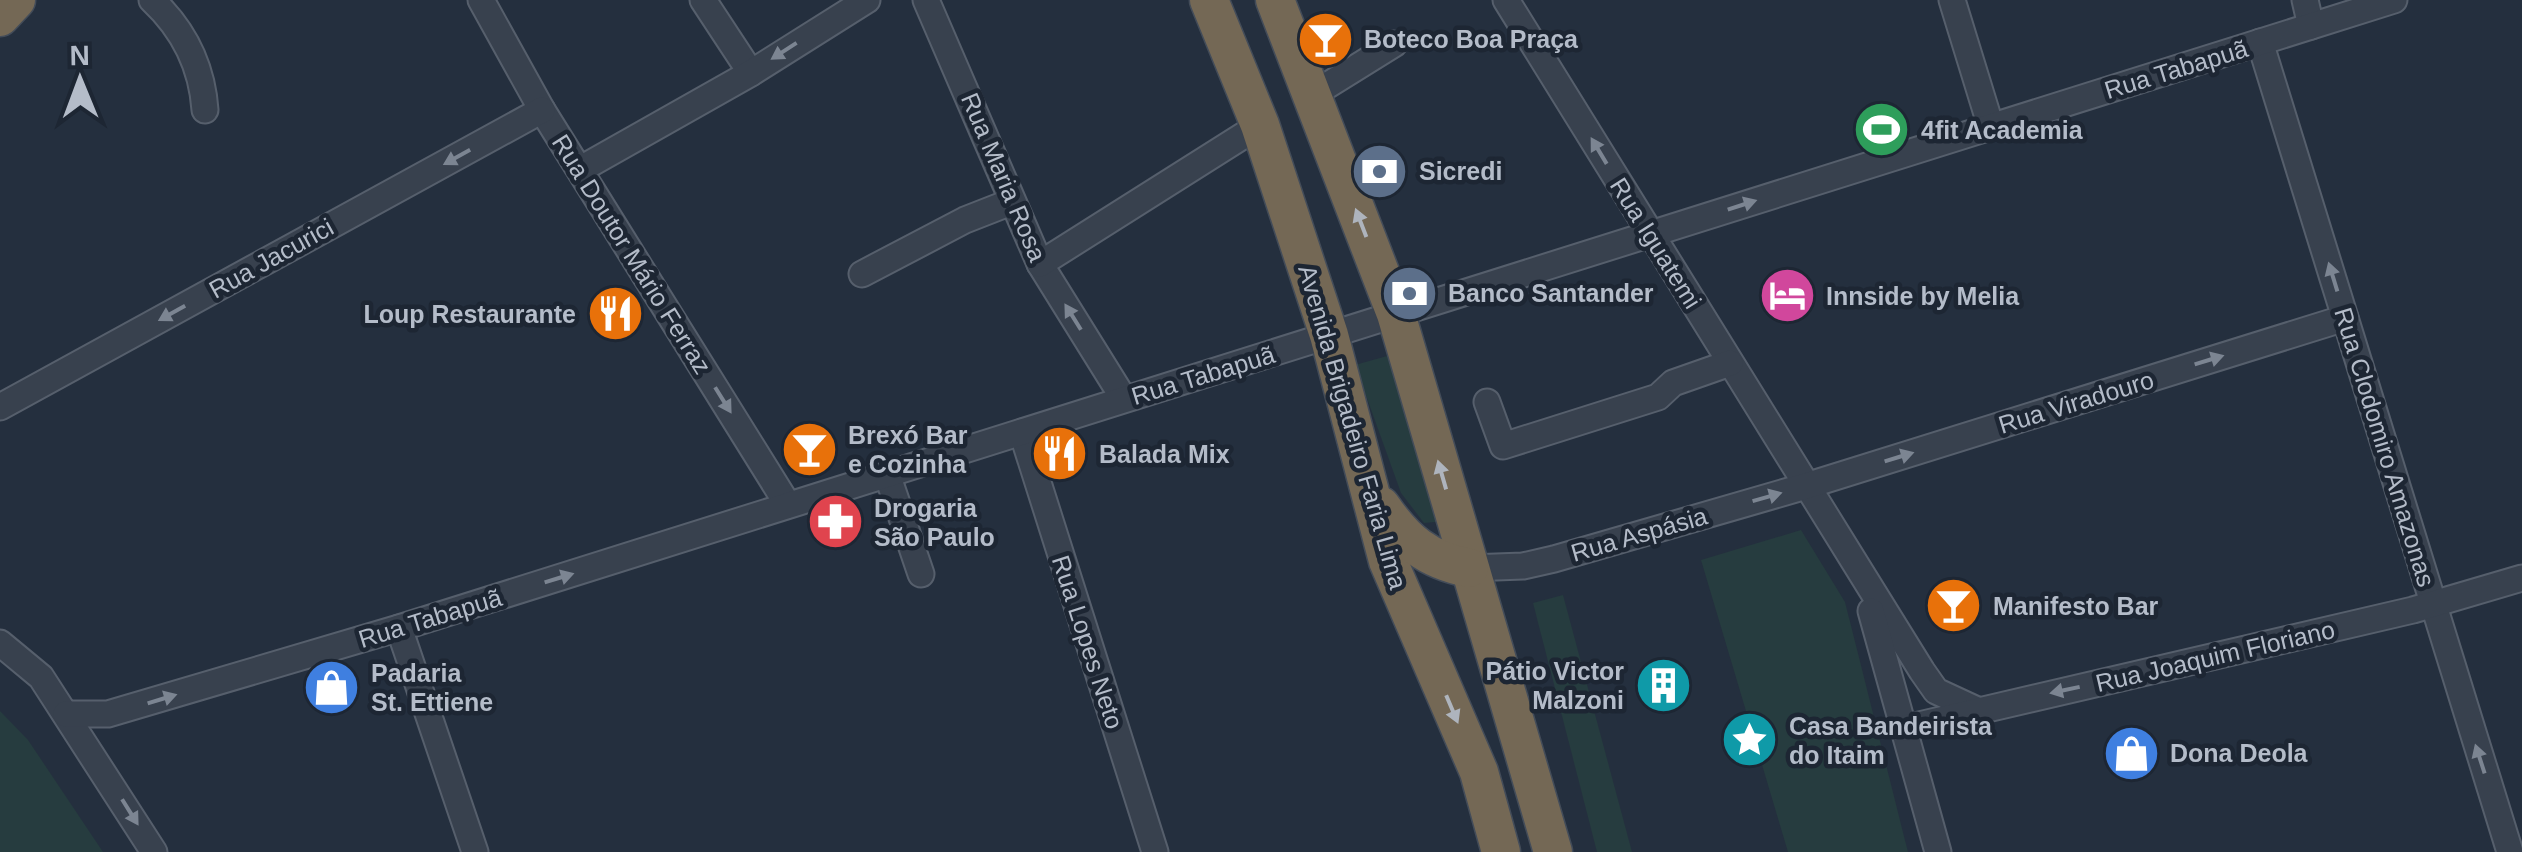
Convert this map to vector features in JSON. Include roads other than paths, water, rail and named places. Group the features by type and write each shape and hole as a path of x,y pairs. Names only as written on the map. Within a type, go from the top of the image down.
{"highway":[{"path":"0,17 16,0"},
{"name":"Avenida Brigadeiro Faria Lima","path":"1208,0 1260,125 1329,335 1388,561 1479,772 1501,852"},
{"path":"1275,0 1396,314 1552,852"},
{"path":"1369,488 1408,542 1440,560 1470,568"},
{"path":"1426,649 1437,640 1462,634 1494,650"}],"street":[{"path":"152,0 178,26 187,42 200,76 205,110"},
{"name":"Rua Doutor Mário Ferraz","path":"482,0 542,110 788,506"},
{"path":"703,0 751,73"},
{"path":"581,169 751,73 867,0"},
{"name":"Rua Maria Rosa","path":"926,0 1040,264 1124,400"},
{"name":"Rua Iguatemi","path":"1506,0 1860,575"},
{"path":"1952,0 1991,127"},
{"path":"2305,0 2311,26"},
{"name":"Rua Tabapuã","path":"66,714 108,714 399,628 2394,0"},
{"name":"Rua Clodomiro Amazonas","path":"2260,42 2510,852"},
{"path":"1312,94 1394,44"},
{"name":"Rua Jacurici","path":"0,407 542,110"},
{"path":"1040,264 1260,125"},
{"path":"862,274 964,220 1010,202"},
{"name":"Rua Viradouro","path":"1806,486 2345,318"},
{"path":"1488,402 1503,446 1658,397 1673,382 1730,363"},
{"name":"Rua Lopes Neto","path":"1022,432 1150,851"},
{"path":"888,474 921,574"},
{"name":"Rua Aspásia","path":"1470,568 1539,562 1806,486"},
{"path":"1860,575 1936,690 1978,710"},
{"path":"1860,575 1938,852"},
{"name":"Rua Joaquim Floriano","path":"1906,728 2432,605 2522,578"},
{"path":"399,628 475,852"},
{"path":"0,642 41,676 154,852"}],"place":[{"name":"Boteco Boa Praça","path":"1325,39"},
{"name":"4fit Academia","path":"1882,130"},
{"name":"Sicredi","path":"1380,171"},
{"name":"Banco Santander","path":"1409,293"},
{"name":"Innside by Melia","path":"1787,296"},
{"name":"Loup Restaurante","path":"615,314"},
{"name":"Brexó Bar e Cozinha","path":"809,449"},
{"name":"Balada Mix","path":"1060,454"},
{"name":"Drogaria São Paulo","path":"835,522"},
{"name":"Manifesto Bar","path":"1954,606"},
{"name":"Pátio Victor Malzoni","path":"1663,685"},
{"name":"Padaria St. Ettiene","path":"332,687"},
{"name":"Casa Bandeirista do Itaim","path":"1750,740"},
{"name":"Dona Deola","path":"2131,753"}]}
